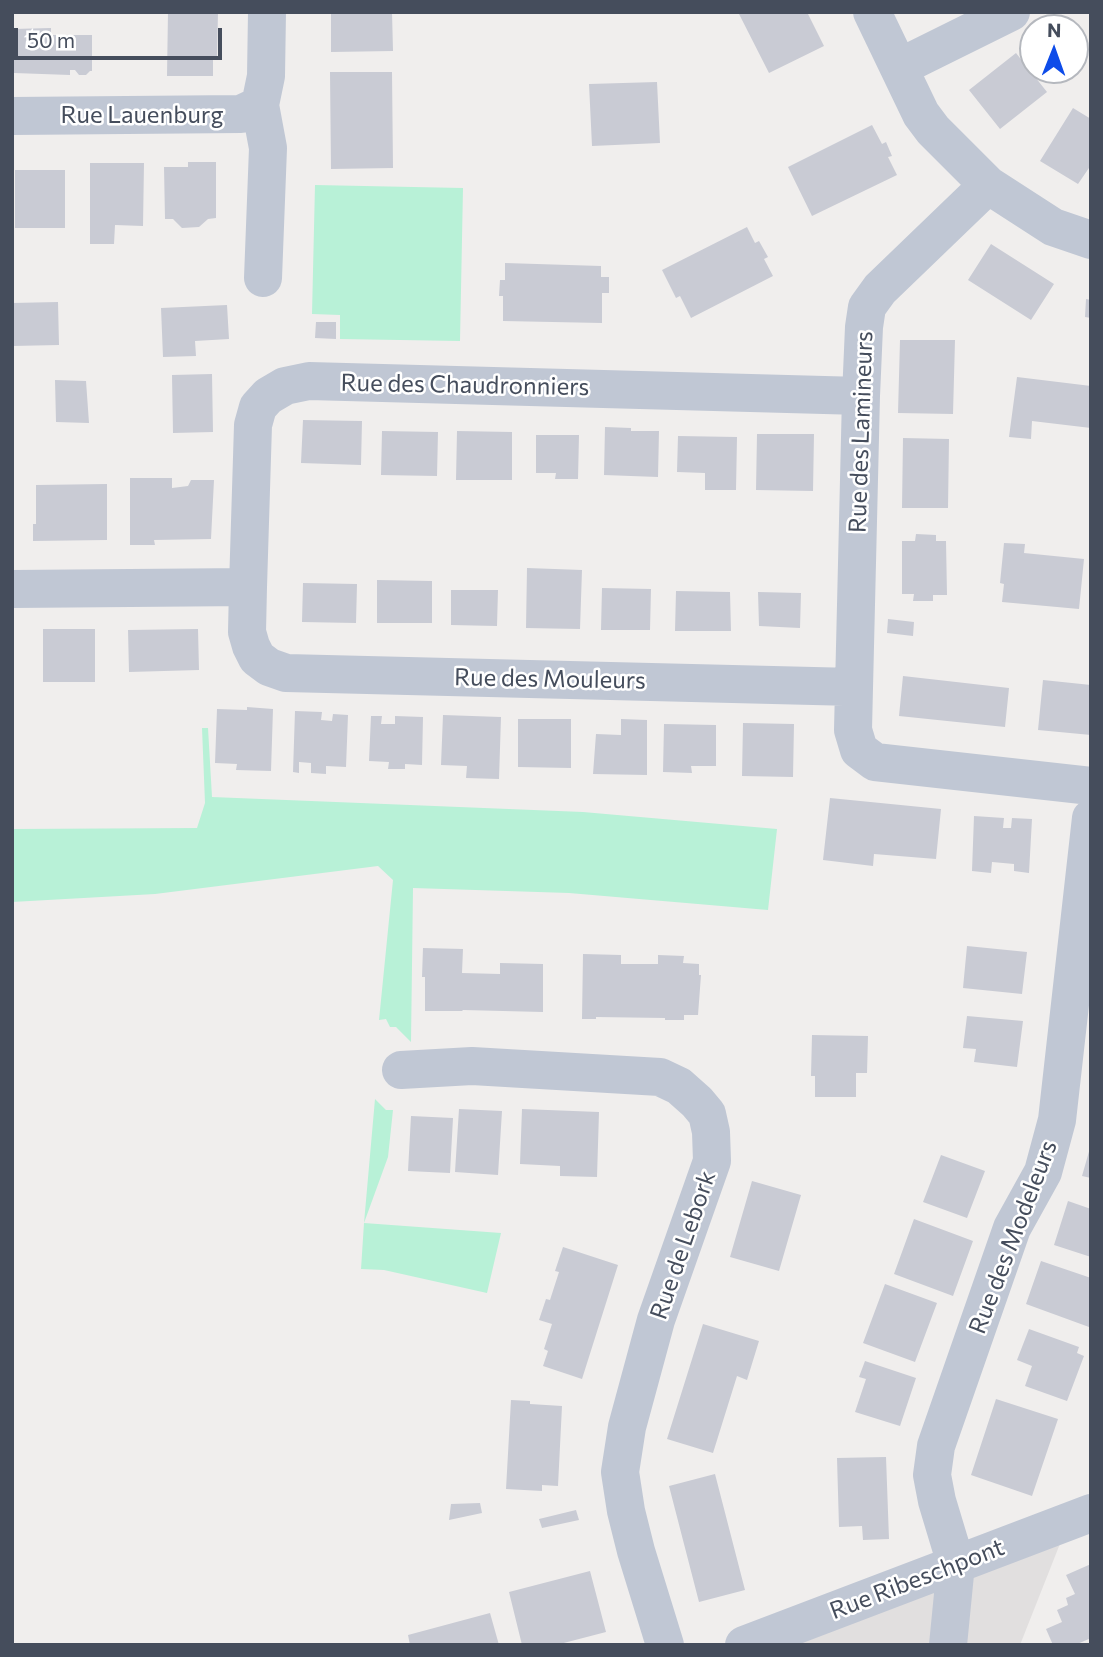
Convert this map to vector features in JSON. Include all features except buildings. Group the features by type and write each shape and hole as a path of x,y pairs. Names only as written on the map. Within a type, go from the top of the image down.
{"street":[{"path":"262,278 268,148 260,105 266,76 267,12"},
{"path":"872,12 921,114 933,130 988,185 1053,227 1091,240"},
{"path":"900,67 1010,12"},
{"name":"Rue Lauenburg","path":"12,116 241,114 260,105"},
{"name":"Rue des Lamineurs","path":"854,687 863,327 867,307 880,289 988,185"},
{"name":"Rue des Chaudronniers","path":"248,587 253,425 258,407 268,396 285,386 309,381 861,396"},
{"path":"12,589 248,587"},
{"name":"Rue des Mouleurs","path":"248,587 247,632 251,646 257,658 269,667 286,673 854,687"},
{"path":"854,687 853,730 859,750 875,762 1091,786"},
{"name":"Rue des Modeleurs","path":"956,1564 932,1475 936,1446 1012,1228 1043,1172 1057,1120 1091,818"},
{"name":"Rue de Lebork","path":"401,1070 472,1066 660,1077 680,1086 707,1114 712,1161 656,1320 627,1427 620,1472 636,1551 665,1645"},
{"name":"Rue Ribeschpont","path":"744,1645 1091,1513"},
{"path":"949,1635 956,1564"}],"shaded area":[{"path":"1069,1521 1020,1645 744,1645"}],"green space":[{"path":"315,185 463,188 460,341 340,339 340,315 312,314"},
{"path":"202,728 208,728 212,797 583,812 777,829 768,910 569,893 413,888 411,1042 396,1027 390,1027 386,1019 379,1020 393,880 378,866 155,894 12,902 12,829 197,828 205,803"},
{"path":"375,1099 386,1110 393,1110 388,1157 364,1223"},
{"path":"364,1223 501,1233 487,1293 384,1270 361,1269"}]}
